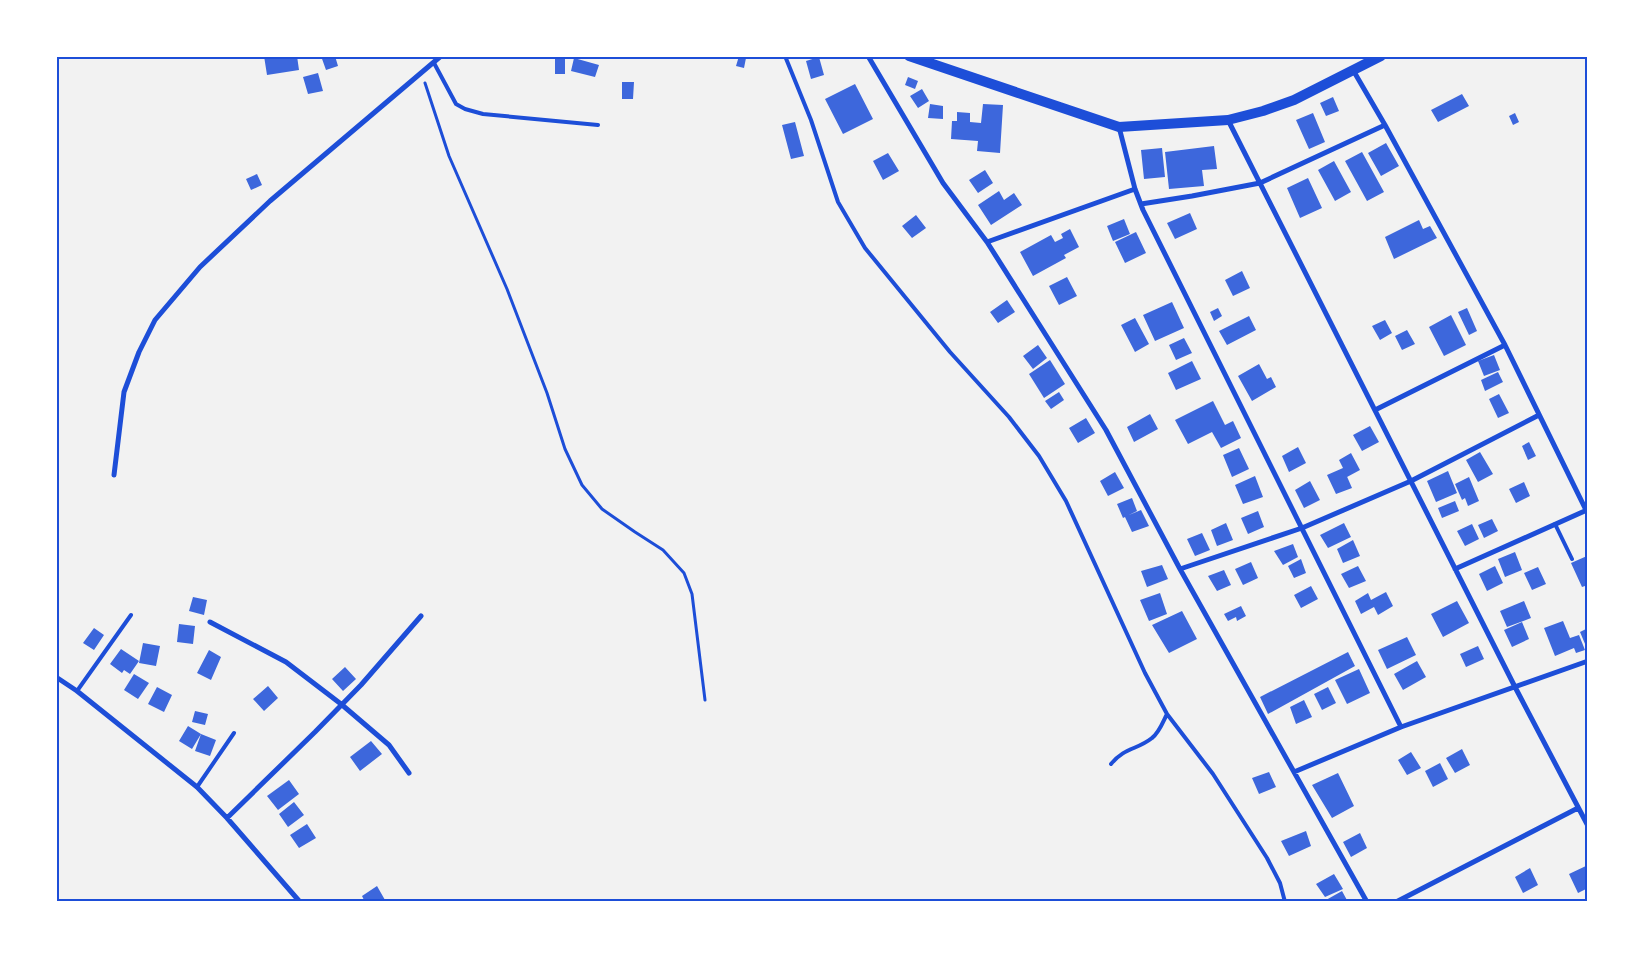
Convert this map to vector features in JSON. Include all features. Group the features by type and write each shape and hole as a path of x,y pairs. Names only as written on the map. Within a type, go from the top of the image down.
{"main road":[{"path":"909,56 1119,127 1228,120 1263,111 1294,100 1381,56"}],"street":[{"path":"114,475 124,392 139,352 155,320 200,267 270,201 441,56"},
{"path":"868,56 942,183 987,242 1106,430 1180,569 1367,902"},
{"path":"1353,70 1505,345 1587,510 1455,569"},
{"path":"1228,120 1514,687 1587,825"},
{"path":"1141,204 1260,183 1385,125"},
{"path":"1119,127 1134,189 1143,210 1401,727"},
{"path":"987,242 1134,189"},
{"path":"1375,410 1505,345"},
{"path":"1180,569 1302,528 1411,481 1539,415"},
{"path":"227,818 316,732 361,685 421,616"},
{"path":"210,622 286,662 342,704 389,745 409,774"},
{"path":"1294,772 1401,727 1588,661"},
{"path":"56,677 77,691 197,787 227,818 300,902"},
{"path":"1396,902 1578,808"}],"lane":[{"path":"785,56 811,120 838,202 865,248 950,352 1009,417 1039,456 1066,501 1145,673 1168,714 1213,774 1267,858 1280,883 1285,902"},
{"path":"434,63 456,104 474,112 598,125"},
{"path":"1555,524 1572,559"},
{"path":"77,691 131,614"},
{"path":"1111,764 1120,753 1152,738 1168,714"},
{"path":"197,787 234,733"}],"path":[{"path":"422,73 449,156 507,289 547,393 565,449 582,485 602,509 663,550 684,573 692,594 705,700"}],"building":[{"path":"264,56 297,56 299,70 267,75"},
{"path":"321,56 335,56 338,66 326,70"},
{"path":"555,56 565,56 565,74 555,74"},
{"path":"739,56 746,58 744,68 736,66"},
{"path":"819,57 824,75 811,79 806,61"},
{"path":"574,58 599,65 595,77 571,71"},
{"path":"318,73 323,91 308,94 303,77"},
{"path":"908,77 918,81 915,89 905,85"},
{"path":"622,82 634,82 633,99 622,99"},
{"path":"855,84 873,119 843,134 825,99"},
{"path":"922,89 929,101 918,108 910,96"},
{"path":"1462,94 1469,106 1438,122 1431,110"},
{"path":"1333,97 1339,111 1326,116 1320,103"},
{"path":"930,104 943,106 943,119 928,118"},
{"path":"983,104 1003,105 1000,153 977,151 978,141 951,139 952,121 957,121 957,112 970,113 970,122 981,123"},
{"path":"1313,113 1325,142 1309,149 1296,120"},
{"path":"1515,113 1519,122 1513,125 1509,116"},
{"path":"795,122 804,156 791,159 782,125"},
{"path":"1386,143 1399,166 1381,176 1368,153"},
{"path":"1214,146 1217,169 1202,170 1204,186 1169,189 1165,152"},
{"path":"1162,148 1165,177 1144,179 1141,150"},
{"path":"1362,152 1384,192 1367,201 1345,161"},
{"path":"888,153 899,171 883,180 873,161"},
{"path":"1334,161 1351,192 1335,201 1318,170"},
{"path":"985,170 993,183 978,193 969,180"},
{"path":"257,174 262,185 251,190 246,179"},
{"path":"1308,178 1322,208 1300,218 1287,188"},
{"path":"999,191 1004,200 1014,193 1022,205 991,225 978,205"},
{"path":"1190,213 1197,229 1175,239 1167,223"},
{"path":"916,215 926,228 912,238 902,226"},
{"path":"1124,219 1130,234 1113,241 1107,226"},
{"path":"1419,220 1423,229 1430,226 1437,238 1394,259 1385,237"},
{"path":"1070,229 1079,247 1064,255 1066,258 1033,276 1020,252 1051,235 1055,242 1063,238 1061,234"},
{"path":"1136,232 1146,253 1125,263 1115,242"},
{"path":"1242,271 1250,288 1233,296 1225,280"},
{"path":"1067,277 1077,296 1059,305 1049,286"},
{"path":"1007,300 1015,312 998,323 990,312"},
{"path":"1172,302 1184,328 1155,341 1143,315"},
{"path":"1218,308 1222,316 1214,321 1210,312"},
{"path":"1467,308 1477,331 1469,335 1458,312"},
{"path":"1451,315 1466,345 1444,356 1429,327"},
{"path":"1249,316 1256,330 1227,345 1219,331"},
{"path":"1135,318 1149,344 1135,352 1121,325"},
{"path":"1385,320 1392,333 1380,340 1372,326"},
{"path":"1407,330 1415,344 1402,350 1395,336"},
{"path":"1184,338 1192,353 1176,360 1169,345"},
{"path":"1038,345 1047,358 1033,369 1023,356"},
{"path":"1494,355 1500,370 1484,376 1478,361"},
{"path":"1050,360 1065,384 1044,398 1029,374"},
{"path":"1192,361 1201,379 1176,390 1168,373"},
{"path":"1259,364 1267,379 1271,377 1276,387 1252,401 1238,376"},
{"path":"1498,372 1503,382 1485,391 1481,380"},
{"path":"1059,392 1064,400 1051,409 1045,401"},
{"path":"1499,394 1509,413 1498,418 1489,399"},
{"path":"1213,401 1225,425 1233,421 1241,438 1221,448 1212,432 1188,444 1175,420"},
{"path":"1150,414 1158,429 1134,442 1127,427"},
{"path":"1086,418 1095,433 1078,443 1069,428"},
{"path":"1370,426 1379,442 1362,451 1353,435"},
{"path":"1529,442 1536,456 1528,460 1522,446"},
{"path":"1298,447 1306,463 1289,472 1282,456"},
{"path":"1239,448 1249,469 1232,477 1223,455"},
{"path":"1480,452 1493,474 1478,482 1466,460"},
{"path":"1351,453 1360,470 1347,477 1352,488 1336,494 1327,475 1343,468 1339,460"},
{"path":"1448,471 1457,493 1436,502 1427,481"},
{"path":"1115,472 1124,488 1108,496 1100,481"},
{"path":"1255,476 1263,497 1243,504 1235,485"},
{"path":"1469,477 1479,501 1468,506 1465,498 1462,500 1455,484"},
{"path":"1310,481 1320,500 1304,508 1295,490"},
{"path":"1524,482 1530,496 1516,503 1509,489"},
{"path":"1132,498 1137,511 1129,515 1141,510 1149,526 1132,532 1117,504"},
{"path":"1455,501 1459,511 1442,518 1438,508"},
{"path":"1258,511 1264,527 1248,534 1241,518"},
{"path":"1492,519 1498,531 1484,538 1478,525"},
{"path":"1226,523 1233,540 1217,546 1211,530"},
{"path":"1344,523 1351,537 1328,548 1320,535"},
{"path":"1472,524 1479,539 1465,546 1457,531"},
{"path":"1202,533 1210,550 1195,556 1187,539"},
{"path":"1353,540 1360,556 1343,563 1337,549"},
{"path":"1293,544 1298,557 1283,565 1274,551"},
{"path":"1515,552 1522,570 1505,577 1498,559"},
{"path":"1587,556 1588,585 1582,587 1571,563"},
{"path":"1301,559 1306,573 1294,578 1288,566"},
{"path":"1251,562 1258,578 1243,585 1235,569"},
{"path":"1162,565 1168,579 1147,587 1141,571"},
{"path":"1358,566 1366,581 1349,588 1341,574"},
{"path":"1495,566 1503,583 1487,591 1479,574"},
{"path":"1538,567 1546,584 1532,590 1524,573"},
{"path":"1224,570 1231,585 1217,591 1208,576"},
{"path":"1311,586 1318,599 1301,608 1294,595"},
{"path":"1386,592 1393,606 1378,615 1374,607 1361,614 1355,601 1368,593 1371,600"},
{"path":"1160,593 1167,614 1149,621 1140,600"},
{"path":"193,597 207,600 204,615 189,611"},
{"path":"1457,601 1469,623 1443,637 1431,614"},
{"path":"1524,601 1531,618 1507,627 1500,611"},
{"path":"1241,606 1246,616 1237,621 1236,617 1228,621 1224,614"},
{"path":"1182,611 1197,639 1169,653 1152,625"},
{"path":"1563,621 1570,638 1579,635 1585,650 1576,653 1574,648 1555,656 1544,628"},
{"path":"1522,622 1529,639 1512,647 1504,630"},
{"path":"179,624 195,626 193,644 177,642"},
{"path":"94,628 104,635 94,650 83,643"},
{"path":"1588,628 1588,651 1580,632"},
{"path":"1407,637 1416,655 1387,669 1378,650"},
{"path":"143,643 160,646 156,666 139,663"},
{"path":"1478,646 1484,659 1466,667 1460,654"},
{"path":"121,649 139,661 130,674 124,670 122,673 110,664"},
{"path":"209,650 221,657 211,680 197,673"},
{"path":"1348,652 1355,666 1268,714 1260,697"},
{"path":"1417,661 1426,677 1403,690 1394,674"},
{"path":"345,667 356,679 343,691 332,679"},
{"path":"1359,669 1370,693 1347,704 1335,680"},
{"path":"134,674 149,683 138,699 124,690"},
{"path":"268,686 278,698 264,711 253,699"},
{"path":"157,687 172,695 164,712 148,704"},
{"path":"1328,687 1336,703 1322,710 1314,694"},
{"path":"1304,700 1312,717 1296,724 1290,707"},
{"path":"195,711 208,714 205,725 192,722"},
{"path":"188,726 201,734 192,749 179,741"},
{"path":"201,734 216,740 210,756 195,751"},
{"path":"371,741 382,754 360,771 350,757"},
{"path":"1462,749 1470,765 1455,773 1446,758"},
{"path":"1411,752 1421,768 1407,775 1398,760"},
{"path":"1440,763 1448,779 1433,787 1425,771"},
{"path":"1269,772 1276,787 1259,794 1252,778"},
{"path":"1338,773 1354,806 1332,818 1312,785"},
{"path":"289,780 299,794 278,810 267,796"},
{"path":"294,802 304,815 288,827 279,814"},
{"path":"307,824 316,838 299,848 290,835"},
{"path":"1306,831 1311,846 1289,856 1281,841"},
{"path":"1360,833 1367,848 1351,857 1343,842"},
{"path":"1588,865 1588,888 1578,893 1569,874"},
{"path":"1530,868 1538,885 1523,893 1515,877"},
{"path":"1334,874 1343,889 1325,897 1316,884"},
{"path":"377,886 385,900 381,902 365,902 362,896"},
{"path":"1342,891 1348,902 1327,902 1326,900"}]}
